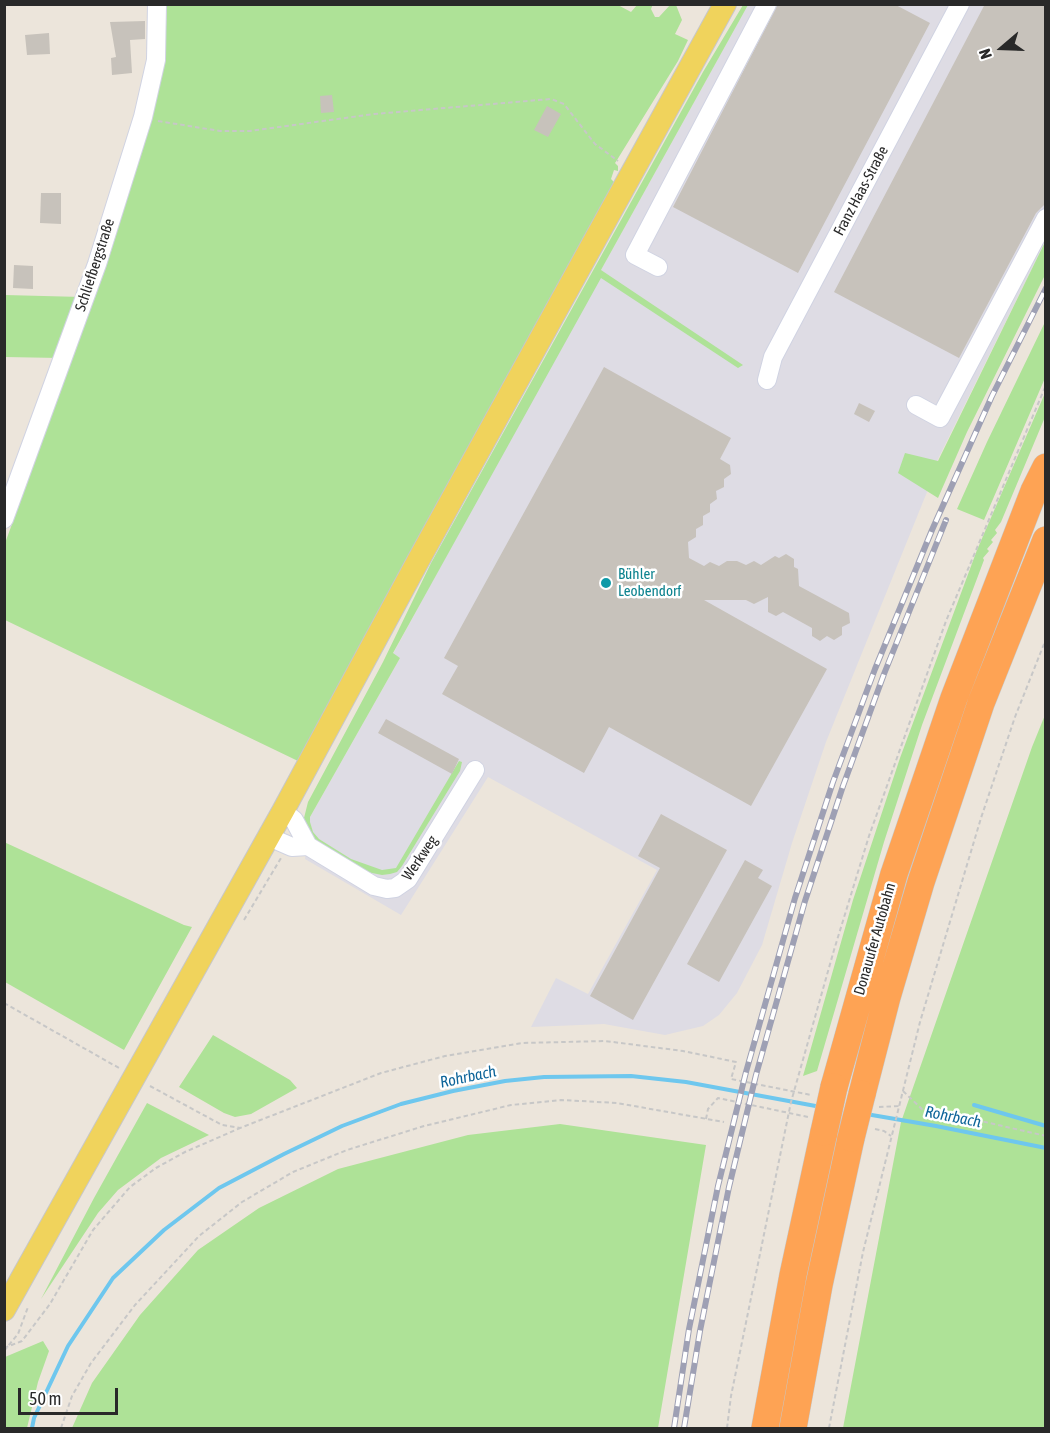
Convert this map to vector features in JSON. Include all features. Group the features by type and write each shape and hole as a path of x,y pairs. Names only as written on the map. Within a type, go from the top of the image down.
{"highway":[{"name":"Donauufer Autobahn","path":"765,1428 793,1275 824,1132 861,987 901,852 954,698 1034,491 1046,467"},
{"name":"Donauufer Autobahn","path":"793,1428 819,1285 851,1138 887,997 981,703 1046,540"}],"main road":[{"path":"4,1310 283,812 418,561 725,4"}],"street":[{"name":"Schliefbergstraße","path":"4,519 97,264 143,117 156,60 157,4"},
{"path":"657,267 634,255 767,4"},
{"name":"Franz Haas-Straße","path":"767,380 773,357 960,4"},
{"path":"916,405 940,418 1046,218"},
{"name":"Werkweg","path":"308,846 374,886 395,888 408,879 475,770"},
{"path":"269,837 292,847 308,846 294,820 283,812"}],"path":[{"path":"143,117 167,124 220,131 250,131 374,114 550,99 564,104 595,144 611,158 634,169"},
{"path":"727,1428 731,1396 789,1113 841,927 903,738 958,591 1046,385"},
{"path":"829,1428 863,1252 920,1022 953,905 1000,759 1046,639"},
{"path":"4,1003 222,1125 240,1128"},
{"path":"4,1348 22,1341 50,1304 93,1230 130,1187 156,1168 185,1152 381,1072 445,1056 522,1043 605,1041 683,1051 736,1062 731,1080 795,1092"},
{"path":"903,1091 926,1113 972,1119 1046,1136"},
{"path":"706,1119 708,1109 718,1098 789,1113"},
{"path":"61,1428 72,1396 90,1363 135,1305 199,1236 242,1202 293,1172 347,1150 424,1126 512,1105 561,1100 617,1103 724,1122"}],"shaded area":[{"path":"748,5 1045,5 1045,242 937,461 927,492 826,742 792,843 762,945 737,993 719,1015 703,1026 665,1035 604,1024 531,1027 556,978 588,994 657,870 488,777 401,915 305,859 310,817 400,658 393,654"}],"green space":[{"path":"616,4 631,12 637,5 653,4 651,9 655,17 659,17 670,5 676,5 682,20 675,34 688,40 678,61 615,163 618,171 614,170 611,179 614,182 605,204 298,761 5,620 4,546 107,264 133,179 152,111 165,51 167,5"},
{"path":"743,5 748,5 601,270 743,365 738,368 601,278 393,653 400,658 310,817 313,832 319,839 351,859 382,870 396,868 459,761 462,762 460,771 397,872 382,875 367,872 315,842 305,825 304,818 308,802 383,662 431,563 703,72"},
{"path":"1045,242 1045,275 967,432 938,498 898,473 905,453 938,461"},
{"path":"5,295 82,297 60,358 5,357"},
{"path":"1045,322 1045,378 984,520 957,509"},
{"path":"1045,393 1045,417 1001,522 995,530 997,533 987,549 989,551 983,558 922,725 884,842 817,1071 803,1076 853,900 900,758 977,550"},
{"path":"1045,715 1045,1428 843,1428 901,1122"},
{"path":"4,842 192,927 124,1050 5,982"},
{"path":"213,1035 290,1080 297,1088 251,1114 235,1117 179,1087"},
{"path":"147,1103 209,1135 161,1158 118,1190 98,1213 41,1299 94,1198"},
{"path":"560,1124 706,1145 658,1428 72,1428 92,1383 140,1315 198,1250 259,1208 338,1169 468,1135"},
{"path":"43,1341 49,1351 38,1382 27,1428 5,1428 5,1357"}],"building":[{"path":"778,4 894,4 930,23 798,273 673,207"},
{"path":"985,4 1046,4 1046,203 1036,213 959,358 834,292"},
{"path":"145,21 145,39 130,40 132,73 112,75 111,58 116,57 110,22"},
{"path":"49,33 50,54 27,55 25,35"},
{"path":"332,95 334,112 321,113 320,96"},
{"path":"547,106 561,114 548,137 534,130"},
{"path":"41,193 61,193 61,224 40,223"},
{"path":"14,265 33,266 33,289 13,288"},
{"name":"Bühler Leobendorf","path":"604,367 731,438 720,459 730,465 731,474 724,479 724,487 716,491 717,499 710,504 710,512 703,516 703,525 696,529 696,537 688,542 689,558 704,566 710,562 719,566 727,561 737,561 746,565 754,561 761,565 775,556 779,558 786,554 794,559 794,567 798,569 799,586 849,613 850,623 842,627 842,635 834,640 827,636 820,641 812,636 812,628 783,612 776,616 768,612 768,597 754,604 746,600 704,600 827,669 751,806 609,727 584,773 442,694 458,666 444,658"},
{"path":"859,403 875,411 869,422 854,414"},
{"path":"386,719 459,759 452,774 378,733"},
{"path":"661,814 727,850 633,1020 590,996 660,868 638,856"},
{"path":"745,860 763,870 758,878 772,886 719,982 687,964"}],"waterway":[{"name":"Rohrbach","path":"32,1428 34,1418 68,1346 113,1278 164,1230 219,1188 342,1126 401,1104 453,1091 505,1081 544,1077 631,1076 686,1082 821,1107"},
{"path":"974,1105 1046,1126"},
{"name":"Rohrbach","path":"866,1114 1046,1148"}],"railway":[{"path":"674,1428 689,1329 718,1186 746,1072 795,898 833,782 875,669 932,530 992,396 1046,288"},
{"path":"684,1428 700,1331 729,1187 756,1075 805,901 843,786 884,674 946,520"}],"place":[{"name":"Bühler Leobendorf","path":"606,583"}]}
